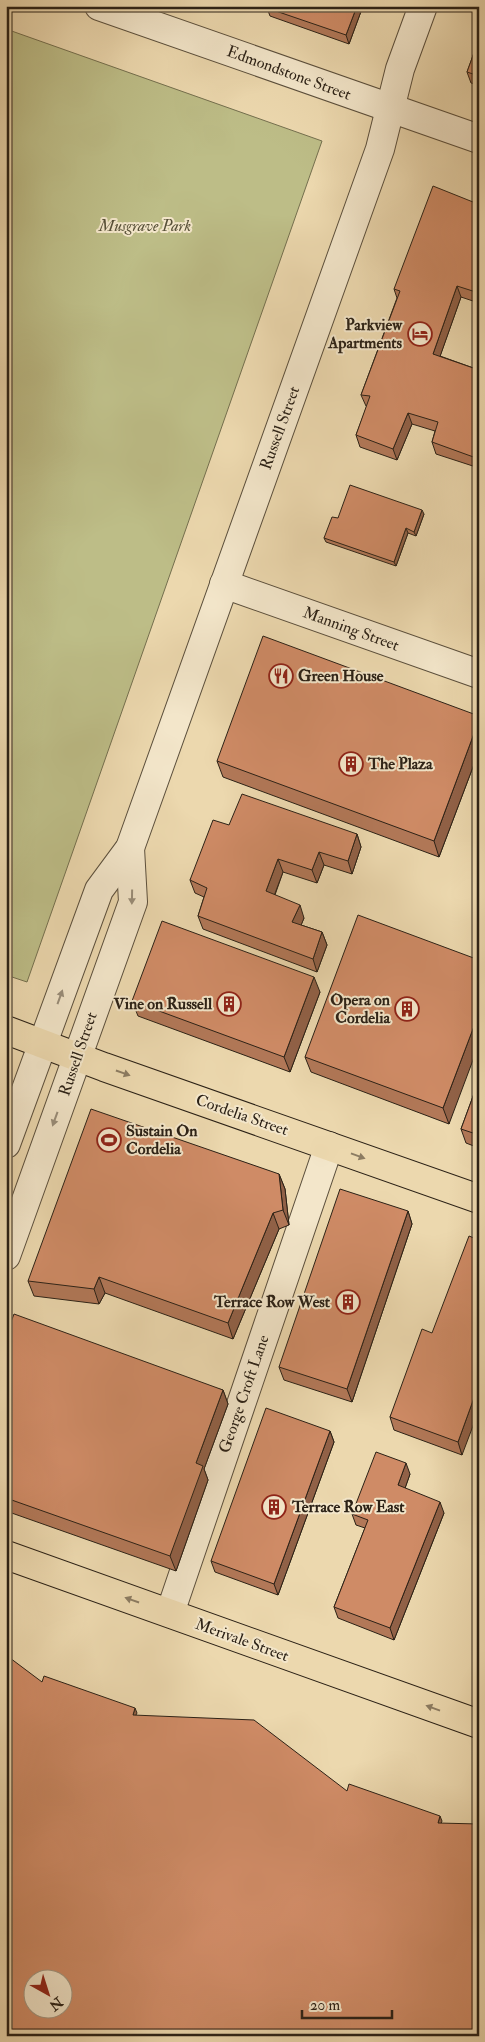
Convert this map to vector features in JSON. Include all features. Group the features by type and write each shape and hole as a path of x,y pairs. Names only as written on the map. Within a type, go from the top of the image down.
{"main road":[{"name":"Cordelia Street","path":"6,1030 77,1057 479,1199"},
{"name":"Merivale Street","path":"6,1555 479,1724"}],"street":[{"name":"Edmondstone Street","path":"99,6 479,139"},
{"name":"Russell Street","path":"6,1144 99,890 130,848 380,149 400,69 423,6"},
{"name":"Manning Street","path":"224,584 479,674"},
{"name":"Russell Street","path":"6,1256 133,902 130,848"},
{"name":"George Croft Lane","path":"170,1613 329,1146"}],"green space":[{"name":"Musgrave Park","path":"6,29 322,141 27,982 6,975"}],"building":[{"path":"268,6 357,6 346,35 267,8"},
{"path":"479,39 479,76 467,72"},
{"name":"Parkview Apartments","path":"433,186 473,202 476,195 479,196 479,293 457,286 433,354 479,370 479,459 432,442 438,422 408,413 393,449 356,435 370,396 361,395 400,291 394,289"},
{"path":"350,485 422,510 414,532 406,528 394,562 324,538 332,517 338,518"},
{"name":"The Plaza","path":"263,636 479,716 434,841 217,761"},
{"path":"242,794 357,834 348,861 319,852 312,870 278,859 266,891 300,905 292,922 322,932 313,959 198,916 207,888 190,880 213,820 229,825"},
{"name":"Opera on Cordelia","path":"358,915 479,960 479,1013 443,1108 305,1057"},
{"name":"Vine on Russell","path":"162,921 314,977 284,1057 132,1001"},
{"path":"479,1080 479,1135 461,1129"},
{"path":"91,1109 279,1174 283,1210 273,1213 228,1323 99,1277 94,1289 28,1281"},
{"name":"Terrace Row West","path":"340,1189 408,1211 347,1389 279,1367"},
{"path":"469,1236 479,1240 479,1384 458,1442 390,1417 422,1329 432,1333"},
{"path":"14,1314 223,1390 196,1463 203,1466 170,1556 6,1498 6,1335"},
{"name":"Terrace Row East","path":"266,1408 330,1431 274,1584 211,1561"},
{"name":"Terrace Row East","path":"376,1452 406,1463 398,1485 440,1502 390,1628 334,1607 368,1520 352,1514"},
{"path":"479,1635 479,1647 474,1648"},
{"path":"6,1655 42,1682 44,1676 135,1708 133,1715 254,1720 347,1791 349,1784 440,1816 438,1823 479,1824 479,2036 6,2036"}],"place":[{"name":"Parkview Apartments","path":"420,334"},
{"name":"Green House","path":"281,676"},
{"name":"The Plaza","path":"351,764"},
{"name":"Vine on Russell","path":"229,1004"},
{"name":"Opera on Cordelia","path":"407,1009"},
{"name":"Sustain On Cordelia","path":"109,1140"},
{"name":"Terrace Row West","path":"348,1302"},
{"name":"Terrace Row East","path":"274,1507"}]}
